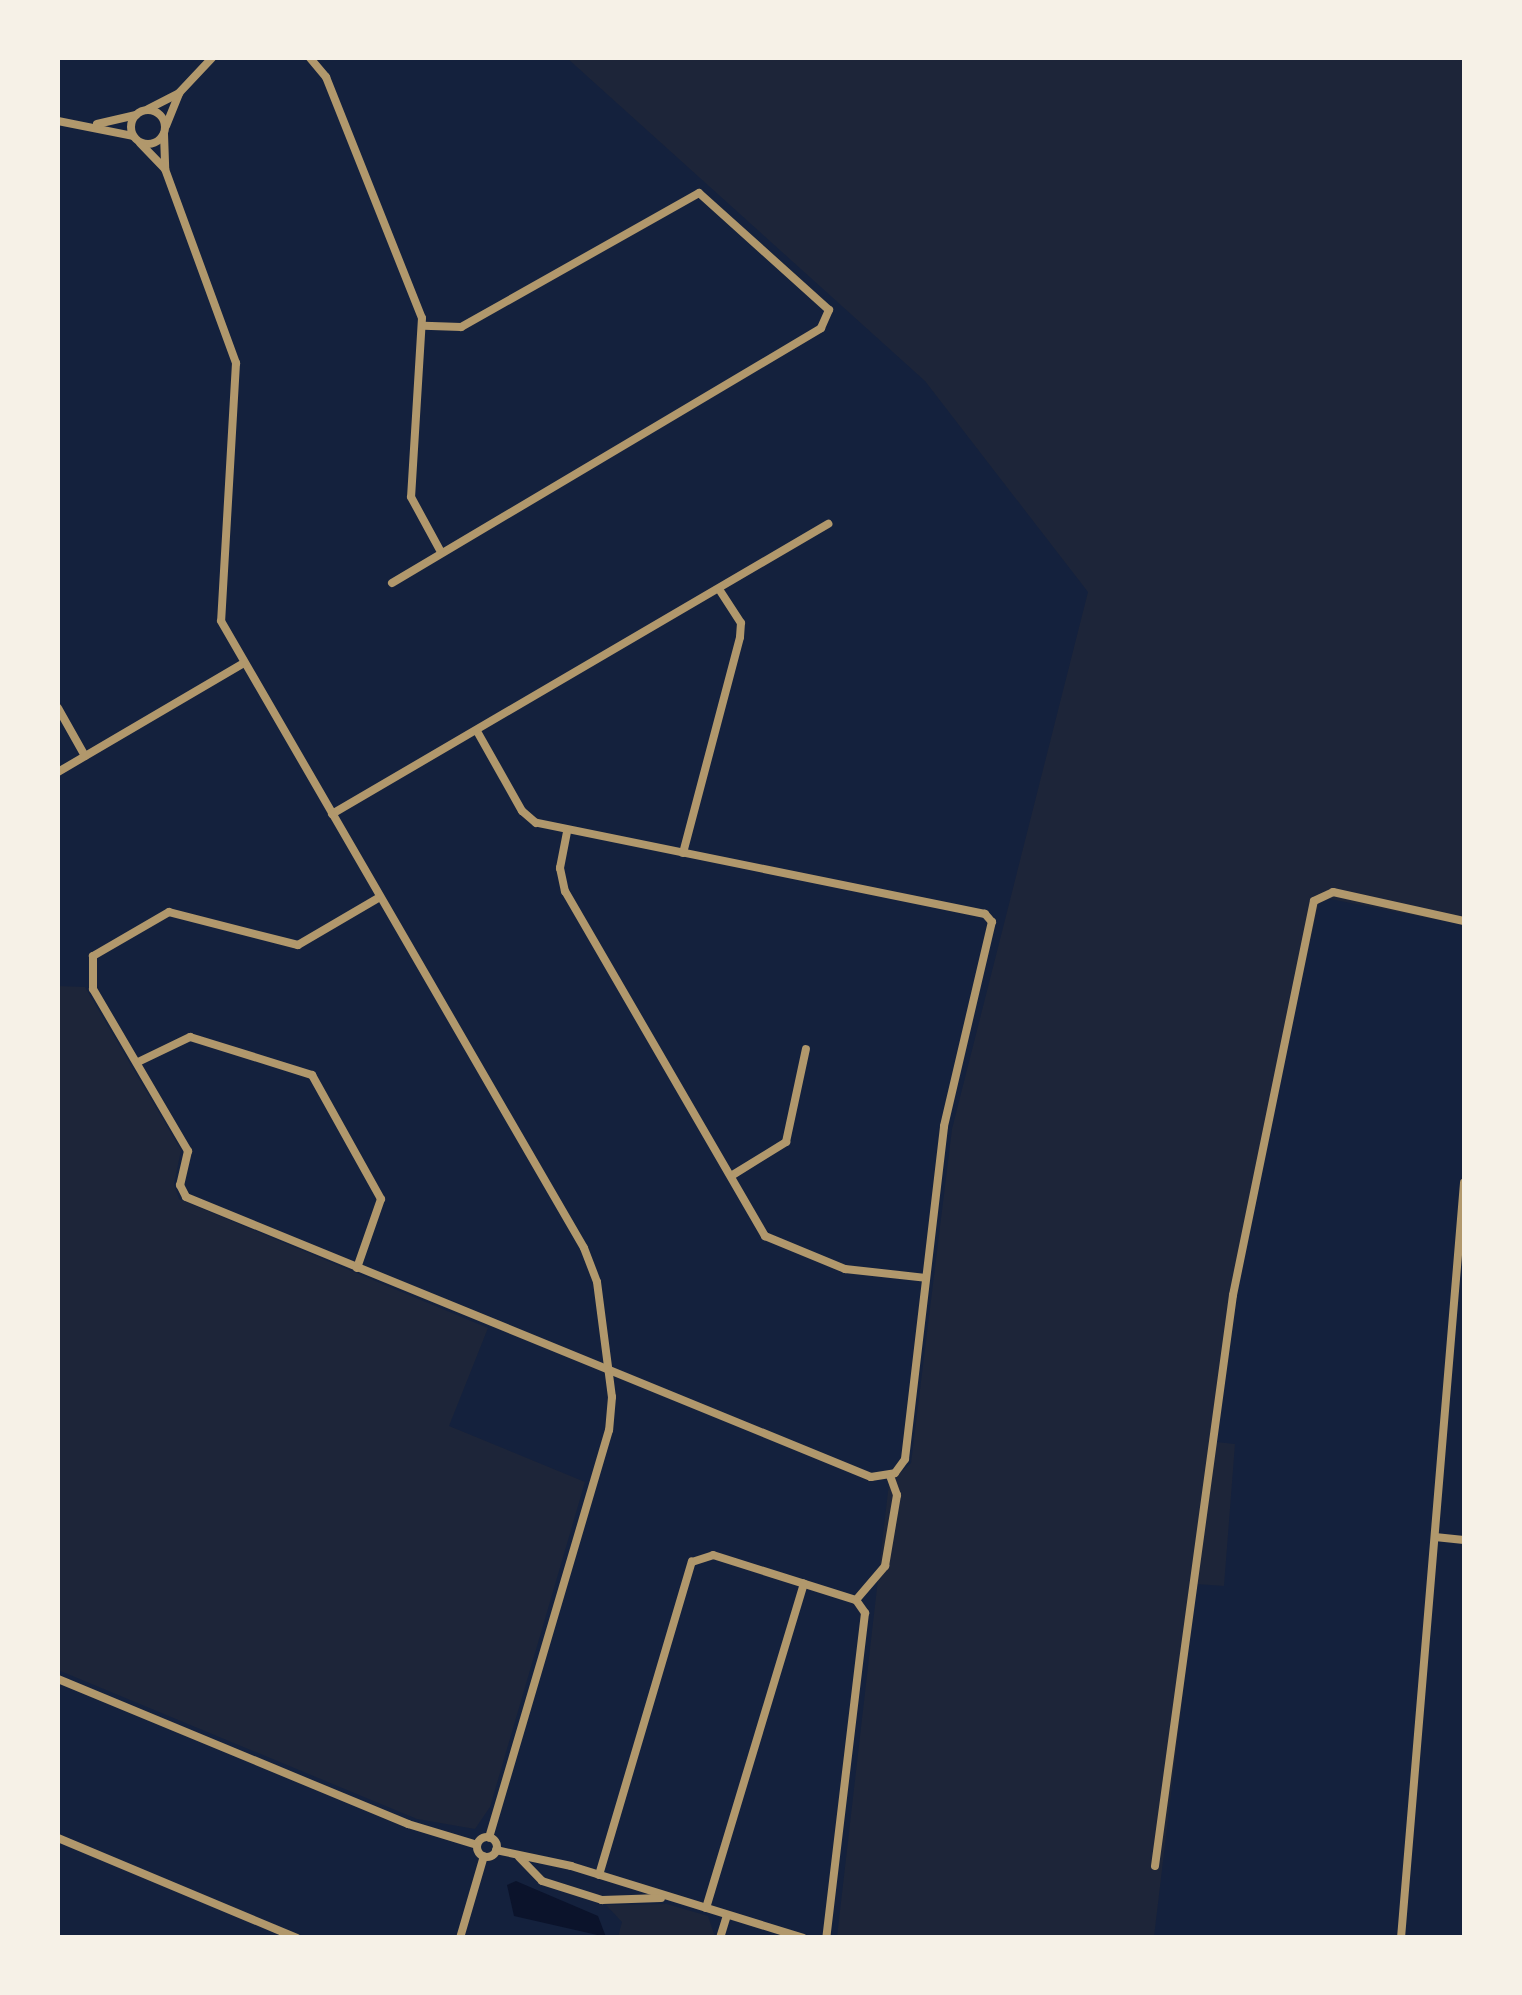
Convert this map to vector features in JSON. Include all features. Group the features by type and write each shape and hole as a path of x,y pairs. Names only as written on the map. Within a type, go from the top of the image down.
{"street":[{"path":"58,121 97,124 154,144 165,130 180,93 212,58"},
{"path":"310,58 326,77 424,326 411,497 441,552"},
{"path":"97,124 136,115 180,93"},
{"path":"146,110 165,130 165,169 234,348 218,608 244,663 593,1265 608,1370 609,1430 488,1838 478,1845"},
{"path":"136,115 136,139 165,169"},
{"path":"392,583 822,328 829,310 699,193 461,327 424,326"},
{"path":"332,814 720,591 828,524"},
{"path":"684,854 740,636 740,623 720,591"},
{"path":"58,772 244,663"},
{"path":"58,708 86,756"},
{"path":"380,897 298,945 169,912 100,950 90,960 90,980 188,1151 181,1190 190,1200 871,1477 890,1476 905,1459 944,1126 992,922 985,914 567,832 526,816 476,731"},
{"path":"567,832 560,868 565,891 771,1240 845,1269 926,1278"},
{"path":"1156,1866 1230,1311 1314,901 1333,892 1464,921"},
{"path":"138,1062 190,1037 312,1075 382,1199 357,1268"},
{"path":"730,1176 786,1142 806,1049"},
{"path":"1401,1938 1464,1184"},
{"path":"856,1600 885,1566 896,1496 890,1476"},
{"path":"1435,1536 1464,1540"},
{"path":"599,1876 692,1562 712,1554 856,1600 865,1620 826,1938"},
{"path":"706,1908 804,1583"},
{"path":"58,1679 408,1824 478,1845 484,1856 460,1938"},
{"path":"58,1838 296,1938"},
{"path":"488,1838 496,1850 599,1876 803,1938"},
{"path":"484,1856 496,1850"},
{"path":"519,1857 542,1881 602,1900 670,1898"},
{"path":"542,1881 548,1862"},
{"path":"720,1938 727,1915"}],"shaded area":[{"path":"567,58 1464,58 1464,925 1320,897 1246,1236 1216,1442 1235,1444 1224,1586 1196,1584 1154,1937 837,1937 889,1483 911,1463 952,1129 1088,592 925,381"},
{"path":"58,986 85,987 181,1150 174,1184 179,1199 488,1328 449,1426 585,1482 490,1807 475,1829 417,1819 58,1670"},
{"path":"516,1881 598,1916 606,1937 514,1916 507,1885"},
{"path":"667,1904 708,1916 715,1937 618,1937 622,1922 606,1905"}]}
